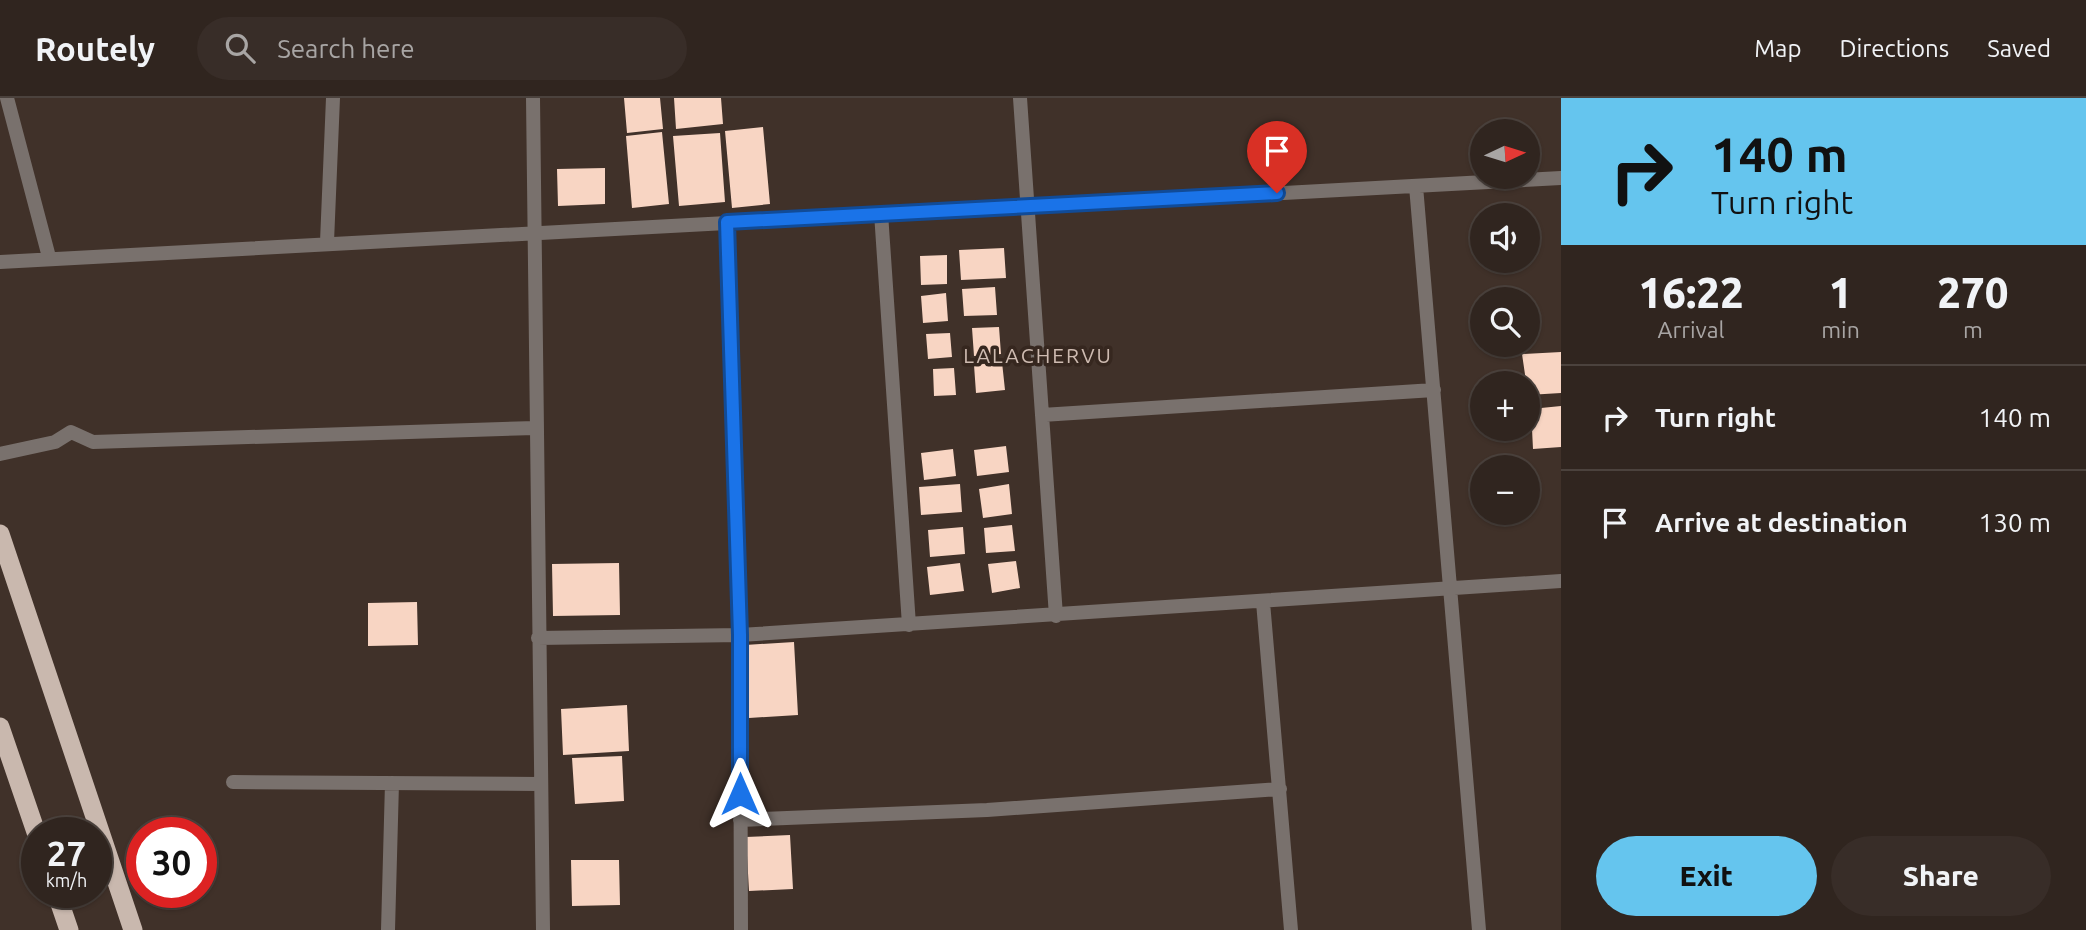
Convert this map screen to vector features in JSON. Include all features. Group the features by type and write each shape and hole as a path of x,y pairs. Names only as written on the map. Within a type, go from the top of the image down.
{"highway":[{"path":"0,534 133,930"},
{"path":"0,727 31,817"},
{"path":"61,908 69,930"}],"street":[{"path":"7,98 49,257"},
{"path":"327,242 333,98"},
{"path":"533,98 532,232 543,930"},
{"path":"1020,98 1056,616"},
{"path":"0,262 327,242 1561,178"},
{"path":"1416,186 1479,930"},
{"path":"881,214 909,625"},
{"path":"727,222 740,635 741,930"},
{"path":"1042,415 1434,390"},
{"path":"0,454 55,442 71,432 93,442 535,428"},
{"path":"538,638 740,635 1561,581"},
{"path":"1263,602 1292,930"},
{"path":"233,782 540,784"},
{"path":"388,930 392,783"},
{"path":"740,820 987,810 1280,789"}],"building":[{"path":"624,98 660,98 663,129 627,133"},
{"path":"674,98 721,98 723,124 676,129"},
{"path":"763,127 770,204 732,208 725,131"},
{"path":"662,132 669,204 632,208 626,136"},
{"path":"720,133 725,202 679,206 673,136"},
{"path":"605,168 605,204 558,206 557,169"},
{"path":"1004,248 1006,278 961,280 959,250"},
{"path":"947,255 947,284 921,285 920,256"},
{"path":"995,287 997,315 964,316 962,289"},
{"path":"946,293 948,321 923,323 921,296"},
{"path":"999,327 1001,354 974,356 972,328"},
{"path":"950,333 952,357 928,359 926,334"},
{"path":"1561,352 1561,393 1540,394 1540,371 1524,371 1522,357 1540,357 1540,353"},
{"path":"1002,362 1005,390 976,393 974,365"},
{"path":"954,368 956,395 934,396 933,369"},
{"path":"1561,406 1561,447 1533,449 1533,441 1540,441 1540,408"},
{"path":"1006,446 1009,472 977,476 974,450"},
{"path":"953,449 956,476 924,480 921,453"},
{"path":"960,484 962,512 921,515 919,487"},
{"path":"1009,484 1012,514 983,518 979,489"},
{"path":"1012,525 1015,551 986,553 984,528"},
{"path":"963,527 965,554 930,557 928,530"},
{"path":"1016,561 1020,588 992,593 988,564"},
{"path":"619,563 620,615 553,616 552,564"},
{"path":"960,563 964,591 930,595 927,567"},
{"path":"417,602 418,645 368,646 368,603"},
{"path":"794,642 798,715 749,718 745,645"},
{"path":"627,705 629,751 563,755 561,709"},
{"path":"622,756 624,801 575,804 572,758"},
{"path":"790,835 793,889 749,891 746,837"},
{"path":"571,860 619,860 620,905 572,906"}],"district":[{"name":"LALACHERVU","path":"1038,356"}],"route":[{"path":"740,794 740,635 727,222 1277,193"}]}
